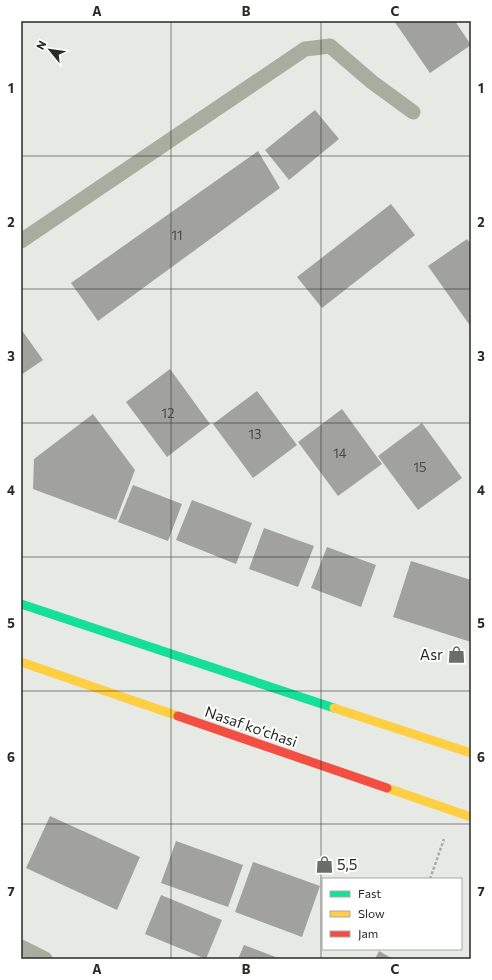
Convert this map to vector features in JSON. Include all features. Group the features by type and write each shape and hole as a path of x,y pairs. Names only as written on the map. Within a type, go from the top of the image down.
{"main road":[{"path":"21,604 471,753"},
{"name":"Nasaf ko‘chasi","path":"21,662 471,817"}],"lane":[{"path":"21,241 305,49 330,46 372,82 413,112"},
{"path":"21,947 45,959"}],"path":[{"path":"430,878 444,839"}],"building":[{"path":"394,21 455,21 471,45 430,73"},
{"path":"315,110 339,139 289,180 265,150"},
{"path":"258,151 280,188 98,321 71,283"},
{"path":"391,204 415,235 322,308 297,277"},
{"path":"467,239 471,244 471,327 428,266"},
{"path":"21,329 43,360 21,375"},
{"path":"170,369 210,424 167,457 126,402"},
{"path":"257,391 297,445 253,478 213,424"},
{"path":"342,409 382,464 338,496 298,442"},
{"path":"93,414 135,470 116,520 33,489 34,459"},
{"path":"422,423 462,478 418,510 378,456"},
{"path":"133,485 182,504 168,541 118,522"},
{"path":"192,500 252,523 236,564 176,540"},
{"path":"264,528 314,546 298,587 249,569"},
{"path":"327,547 376,565 361,607 311,588"},
{"path":"411,561 471,580 471,642 393,617"},
{"path":"50,816 140,857 117,910 26,868"},
{"path":"176,841 243,865 228,907 161,883"},
{"path":"253,862 320,886 302,937 235,912"},
{"path":"161,895 222,920 206,959 145,934"},
{"path":"244,945 281,959 238,959"},
{"path":"379,951 393,959 375,959"}],"traffic: fast":[{"path":"21,604 334,708"}],"traffic: slow":[{"path":"21,662 178,716"},
{"path":"334,708 471,753"},
{"path":"387,788 471,817"}],"traffic: jam":[{"path":"178,716 387,788"}],"place":[{"name":"Asr","path":"456,655"},
{"name":"5,5","path":"324,865"}]}
